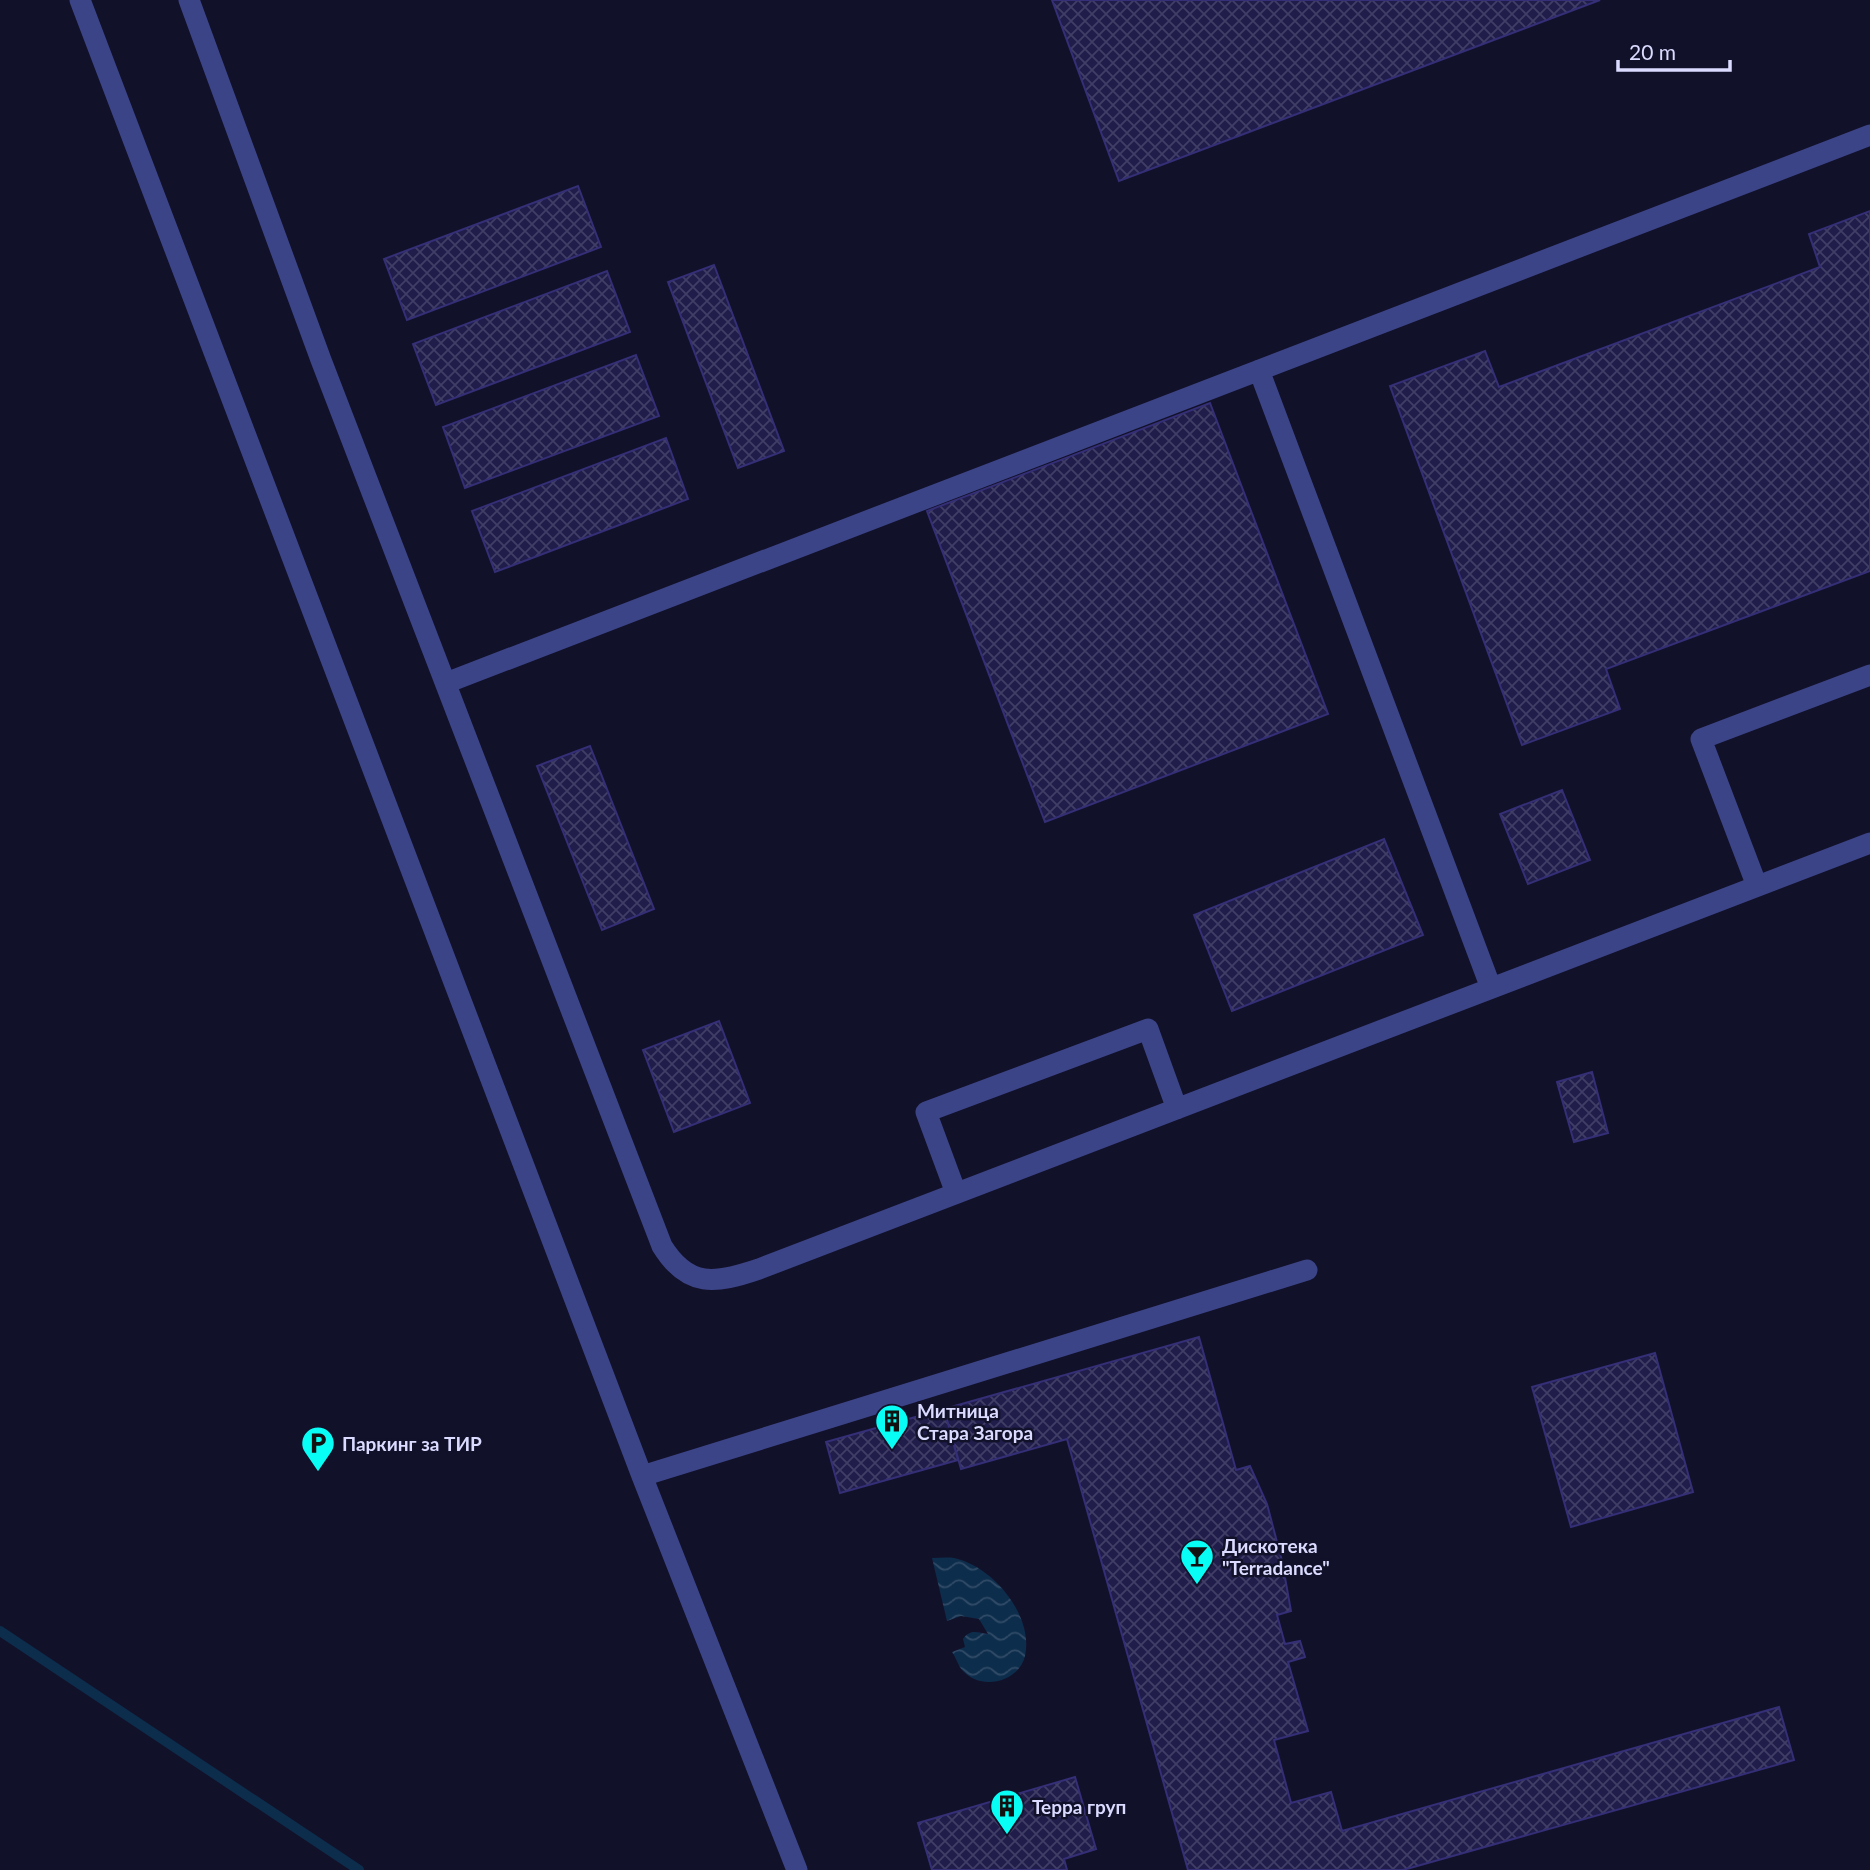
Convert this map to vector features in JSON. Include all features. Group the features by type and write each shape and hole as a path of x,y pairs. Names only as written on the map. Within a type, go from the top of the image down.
{"street":[{"path":"80,0 642,1476 797,1870"},
{"path":"189,0 321,360 662,1246 676,1268 694,1278 737,1277 1870,843"},
{"path":"446,682 1870,135"},
{"path":"1259,370 1491,988"},
{"path":"1758,886 1701,739 1870,675"},
{"path":"956,1193 926,1112 1148,1029 1177,1109"},
{"path":"642,1476 1307,1270"}],"water":[{"path":"932,1558 954,1558 969,1563 983,1571 1007,1595 1017,1610 1026,1641 1025,1656 1015,1672 999,1681 989,1682 971,1677 960,1667 952,1652 965,1647 963,1639 972,1632 988,1634 979,1619 961,1616 947,1621"}],"building":[{"path":"1052,0 1600,0 1119,181"},
{"path":"578,186 601,247 407,320 384,259"},
{"path":"1870,211 1870,571 1606,669 1620,709 1522,745 1390,386 1485,351 1499,387 1820,267 1809,234"},
{"path":"714,265 784,451 738,468 668,282"},
{"path":"607,271 630,332 436,405 413,344"},
{"path":"636,355 659,416 465,488 443,427"},
{"path":"1210,403 1328,714 1045,822 927,511"},
{"path":"666,438 688,499 495,572 472,511"},
{"path":"590,746 654,909 602,930 537,766"},
{"path":"1562,790 1590,860 1528,884 1500,814"},
{"path":"1384,839 1423,935 1232,1011 1194,915"},
{"path":"719,1021 750,1103 674,1132 643,1050"},
{"path":"1592,1072 1608,1133 1574,1142 1557,1082"},
{"name":"Дискотека \"Terradance\"","path":"1199,1337 1236,1470 1250,1466 1267,1504 1282,1561 1291,1611 1277,1615 1285,1644 1300,1641 1305,1657 1288,1662 1308,1731 1274,1740 1291,1803 1331,1792 1342,1831 1779,1707 1794,1760 1403,1870 1188,1870 1067,1439 961,1469 944,1409"},
{"path":"1655,1353 1693,1492 1571,1527 1532,1387"},
{"name":"Митница Стара Загора","path":"944,1409 958,1460 840,1493 826,1442"},
{"name":"Терра груп","path":"1075,1777 1096,1849 1064,1859 1067,1870 932,1870 918,1823"}],"waterway":[{"path":"0,1631 359,1870"}],"place":[{"name":"Митница Стара Загора","path":"892,1451"},
{"name":"Паркинг за ТИР","path":"318,1473"},
{"name":"Дискотека \"Terradance\"","path":"1197,1586"},
{"name":"Терра груп","path":"1007,1836"}]}
